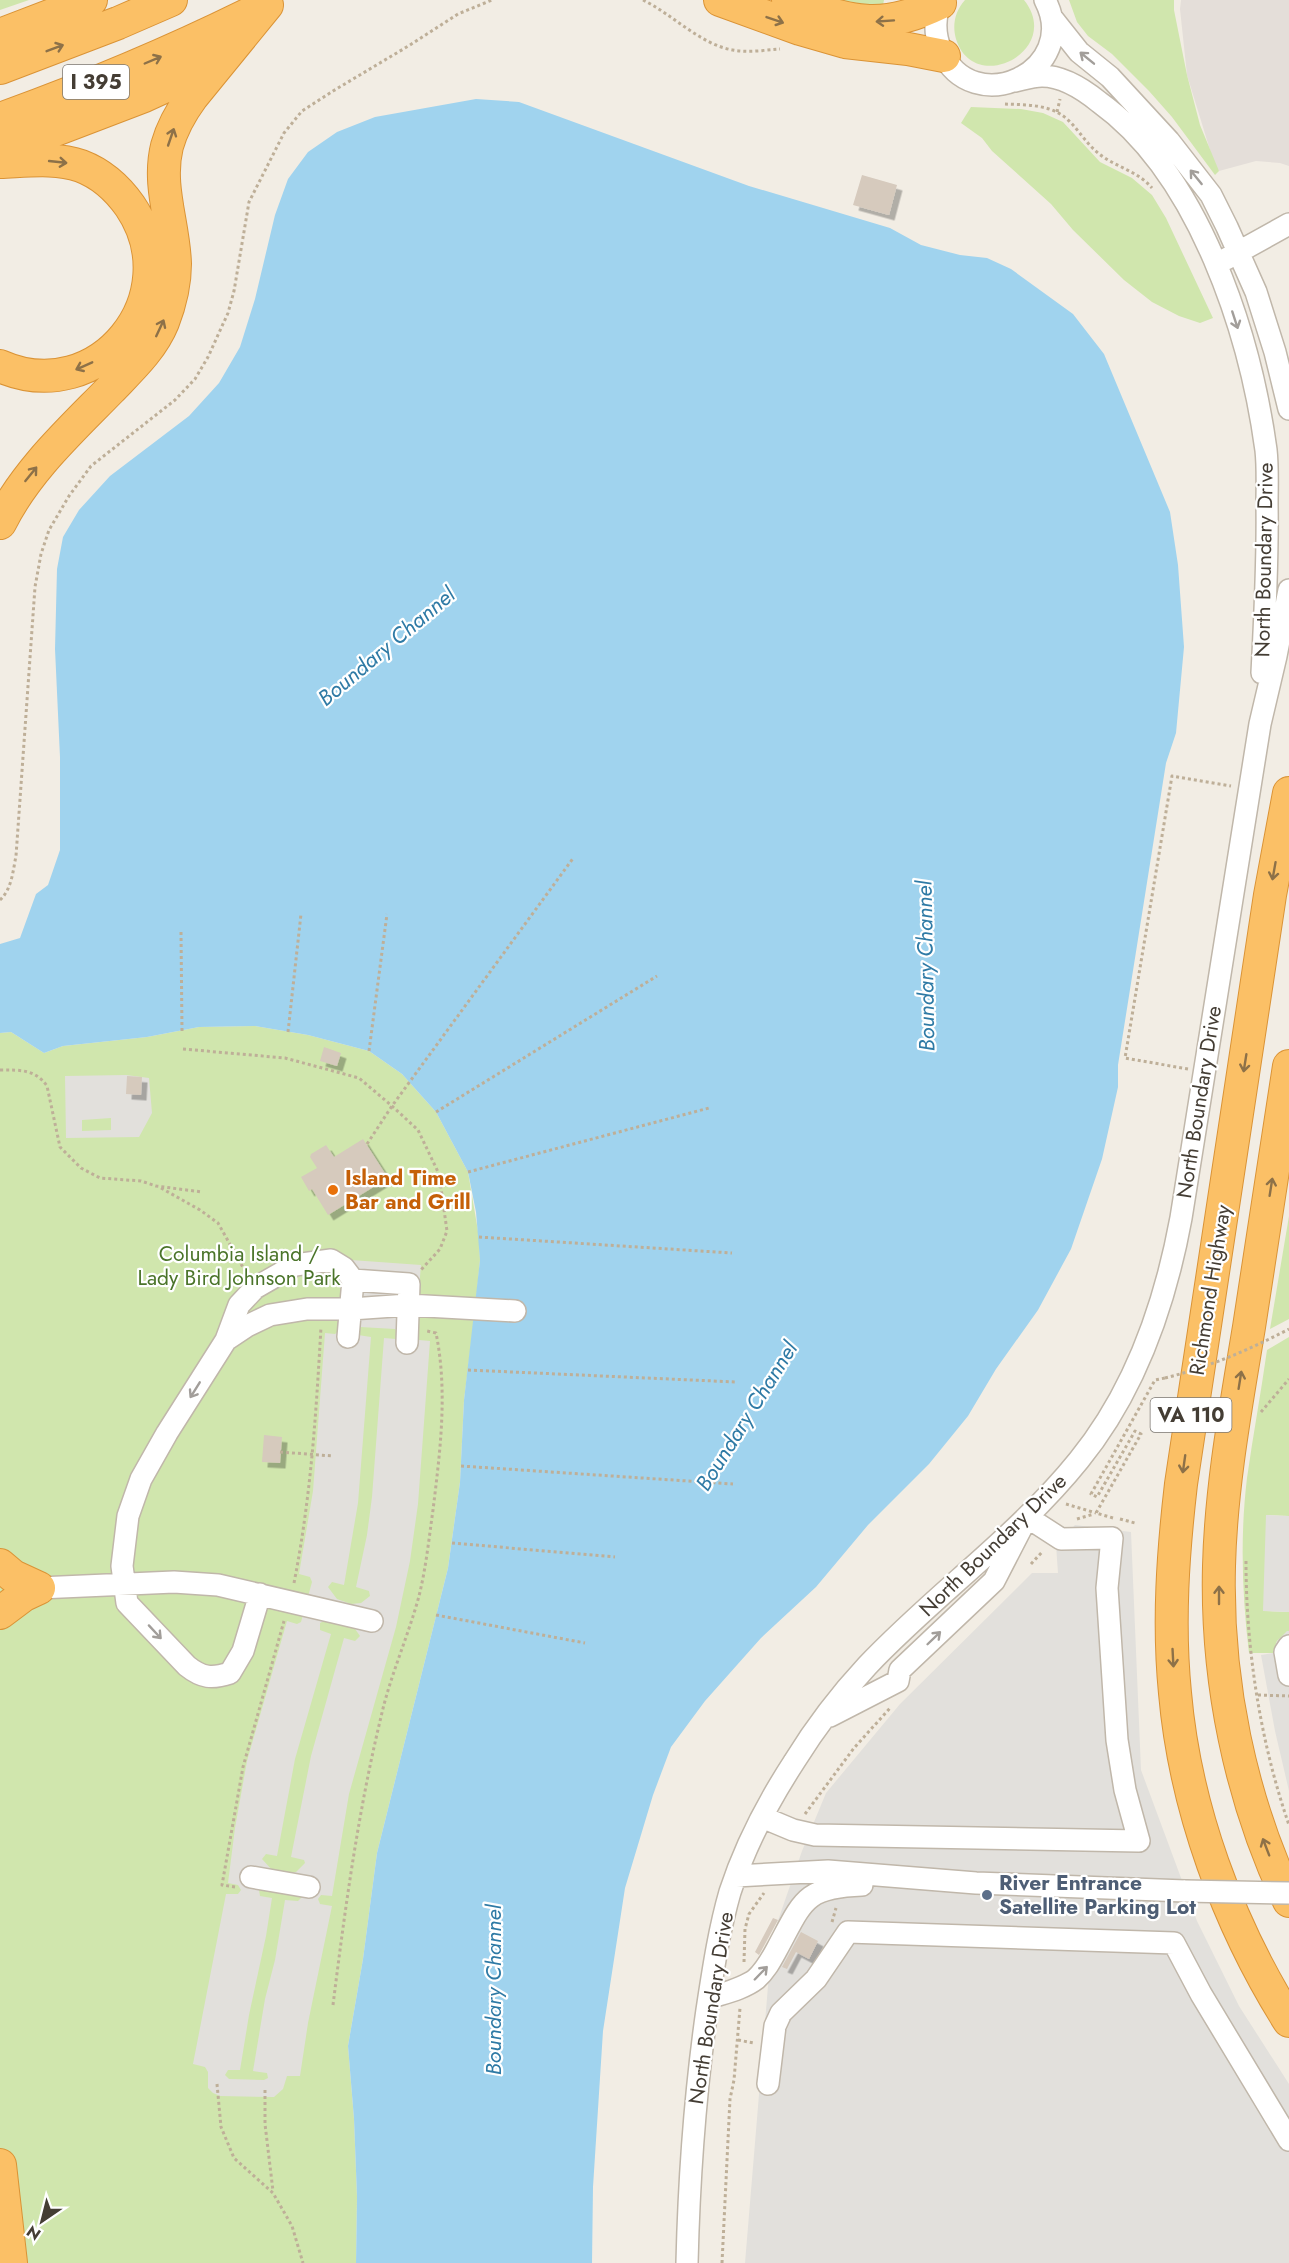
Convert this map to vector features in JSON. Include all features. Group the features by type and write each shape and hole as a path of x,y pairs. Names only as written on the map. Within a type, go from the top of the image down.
{"highway":[{"path":"0,34 92,0"},
{"path":"0,68 109,27 171,0"},
{"path":"720,0 800,29 845,42 908,48 944,56"},
{"path":"788,0 842,18 873,21 905,18 941,1"},
{"path":"0,523 8,507 30,476 140,359 158,334 169,307 175,270 164,183 167,146 182,112 272,3"},
{"name":"I 395","path":"0,118 143,64 272,3"},
{"path":"0,151 144,96 225,59"},
{"path":"0,162 65,162 82,167 109,182 121,194 140,223 146,240 150,273 146,297 138,317 130,332 107,354 80,369 62,374 26,374 0,366"},
{"name":"Richmond Highway","path":"1289,793 1270,895 1181,1484 1173,1551 1172,1614 1175,1693 1188,1777 1197,1809 1223,1888 1242,1936 1289,2021"},
{"name":"Richmond Highway","path":"1289,1066 1229,1457 1222,1514 1219,1612 1230,1713 1240,1764 1264,1845 1289,1901"},
{"path":"0,1565 13,1576 39,1588"},
{"path":"0,1613 24,1594 39,1588"},
{"path":"0,2165 11,2263"}],"street":[{"path":"941,1 936,26 944,56"},
{"path":"1015,81 1034,69 1042,60 1051,40 1048,9"},
{"path":"1048,9 1079,52 1118,86 1169,141 1211,195 1256,292 1275,352 1289,409"},
{"name":"North Boundary Drive","path":"944,56 957,72 975,82 995,85 1041,76 1065,81 1085,91 1121,119 1155,156 1187,206 1216,264 1244,344 1256,392 1266,453 1268,542 1260,724"},
{"path":"1216,264 1289,224"},
{"name":"North Boundary Drive","path":"687,2263 695,2116 709,1998 720,1933 736,1876 762,1817 794,1761 824,1719 868,1665 1027,1517 1081,1458 1117,1405 1149,1339 1165,1290 1181,1218 1260,724 1289,590"},
{"path":"260,1594 239,1661 230,1672 204,1677 187,1666 127,1603 122,1566 128,1516 141,1479 226,1340 239,1305 255,1288 295,1265 330,1260 344,1268 353,1280 348,1337"},
{"path":"353,1280 409,1284 407,1336"},
{"path":"226,1340 270,1315 307,1309 408,1305 515,1311"},
{"path":"762,1817 793,1830 815,1835 1140,1841 1125,1790 1117,1740 1107,1588 1112,1538 1061,1539 1027,1517 994,1581 900,1670 898,1681 824,1719"},
{"path":"39,1588 196,1583 260,1594 372,1621"},
{"path":"1289,1646 1286,1652 1289,1675"},
{"path":"736,1876 767,1883 828,1871 875,1873 976,1883 1289,1893"},
{"path":"767,1883 786,1878 810,1896"},
{"path":"246,1883 309,1887"},
{"path":"709,1998 754,1981 766,1968 792,1920 810,1896 836,1886 923,1886 976,1883"},
{"path":"768,2084 775,2026 781,2013 816,1979 848,1932 1174,1943 1201,1994 1289,2140"}],"path":[{"path":"0,900 12,878 16,856 34,587 49,530 69,496 92,466 175,400 195,379 228,313 240,263 249,202 284,133 302,111 458,14 492,0"},
{"path":"643,0 712,44 732,50 781,48"},
{"path":"1057,112 1061,95"},
{"path":"999,104 1030,105 1057,112 1067,119 1098,153 1131,171 1155,192"},
{"path":"1184,1069 1125,1058 1172,776 1227,785"},
{"path":"367,1144 392,1106 574,857"},
{"path":"288,1032 301,914"},
{"path":"369,1051 387,914"},
{"path":"181,932 182,1030"},
{"path":"436,1112 657,976"},
{"path":"183,1049 285,1058 359,1078 418,1130 439,1174 447,1232 440,1249 409,1284"},
{"path":"0,1070 31,1072 43,1080 47,1086 60,1147 73,1162 100,1178 141,1181 156,1186 200,1210 218,1223 255,1288"},
{"path":"468,1172 709,1108"},
{"path":"156,1186 202,1192"},
{"path":"479,1237 732,1253"},
{"path":"292,1593 305,1526 313,1455 322,1309"},
{"path":"1074,1519 1096,1513 1141,1434 1135,1431 1097,1497 1091,1494 1155,1380 1224,1361 1289,1329"},
{"path":"333,2005 344,1916 367,1779 381,1714 419,1594 429,1541 439,1461 442,1363 436,1333 431,1331 407,1336"},
{"path":"468,1370 736,1382"},
{"path":"1258,1414 1289,1379"},
{"path":"280,1452 333,1456"},
{"path":"461,1466 733,1484"},
{"path":"1061,1503 1135,1523"},
{"path":"452,1543 615,1557"},
{"path":"1031,1564 1047,1548"},
{"path":"1246,1551 1246,1607 1258,1695 1267,1747 1289,1825"},
{"path":"436,1615 585,1643"},
{"path":"246,1883 222,1885 243,1767 284,1621"},
{"path":"1258,1695 1289,1696"},
{"path":"793,1830 854,1748 898,1700"},
{"path":"722,2263 730,2099 742,1986 745,1929 749,1914 767,1883"},
{"path":"217,2084 221,2127 234,2158 273,2193 292,2226 303,2263"},
{"path":"265,2090 265,2124 273,2193"}],"shaded area":[{"path":"1181,0 1289,0 1289,166 1256,161 1219,171 1214,163 1187,75"},
{"path":"126,1075 149,1078 152,1113 139,1137 66,1138 65,1076","holes":["111,1118 111,1130 82,1131 82,1120"]},
{"path":"351,1260 421,1265 415,1335 419,1340 430,1341 418,1504 410,1561 396,1627 349,1794 332,1896 321,1895 318,1899 320,1904 332,1906 308,2023 300,2076 287,2076 283,2089 274,2097 220,2096 208,2088 208,2072 205,2067 193,2064 226,1894 238,1894 241,1890 238,1885 228,1883 247,1761 287,1621 297,1624 301,1622 312,1582 310,1577 299,1574 313,1491 325,1333 335,1334 340,1330 345,1275","holes":["360,1327 395,1329 399,1334 396,1339 384,1338 372,1497 356,1587 369,1591 370,1596 361,1603 351,1604 337,1599 328,1587 332,1582 344,1585 358,1503 371,1337 358,1335 357,1329","330,1618 353,1626 360,1636 355,1641 344,1638 311,1756 291,1857 304,1860 305,1863 296,1872 286,1874 272,1870 262,1859 266,1854 277,1856 295,1759 331,1634 320,1630 320,1623","262,1888 298,1892 302,1897 298,1901 285,1900 275,1960 265,1999 253,2071 267,2073 268,2078 264,2080 229,2079 225,2075 228,2070 240,2070 266,1936 272,1898 260,1896 259,1890"]},
{"path":"1266,1515 1289,1516 1289,1612 1263,1611"},
{"name":"River Entrance Satellite Parking Lot","path":"1075,1525 1131,1532 1141,1770 1197,1921 1239,2006 1289,2084 1289,2263 745,2263 772,1938 802,1851 826,1793 900,1704 1032,1573 1058,1573 1056,1545"},
{"path":"1289,1631 1289,1791 1261,1655 1273,1653 1277,1641"}],"green space":[{"path":"0,0 29,0 0,10"},
{"path":"826,0 884,0 882,10"},
{"path":"965,0 1024,0 1033,18 1033,35 1025,50 1012,60 996,65 980,64 966,56 956,39 954,29 955,18"},
{"path":"1069,0 1174,0 1187,75 1200,125 1219,171 1215,175 1172,117 1149,91 1112,54 1088,36 1077,22"},
{"path":"971,107 1021,109 1043,113 1063,122 1100,162 1132,178 1152,195 1166,218 1213,318 1200,323 1179,316 1152,302 1124,280 1073,230 1051,204 992,151 982,138 961,123"},
{"name":"Columbia Island / Lady Bird Johnson Park","path":"255,1026 308,1035 369,1051 402,1074 436,1112 468,1172 479,1237 480,1260 464,1400 460,1482 448,1568 377,1853 363,1959 348,2046 357,2197 356,2263 0,2263 0,1033 11,1032 44,1053 63,1046 147,1037 199,1027"},
{"path":"1289,1216 1289,1319 1270,1329"},
{"path":"1289,1337 1289,1516 1267,1515 1264,1611 1289,1612 1289,1631 1277,1641 1273,1653 1249,1653 1243,1566 1243,1522 1247,1478 1267,1350"}],"water":[{"name":"Boundary Channel","path":"476,99 519,102 749,186 890,228 921,245 960,255 987,258 1011,269 1073,314 1104,354 1170,512 1178,565 1184,647 1176,733 1166,763 1118,1065 1118,1087 1102,1159 1071,1249 1038,1310 996,1369 968,1416 929,1464 868,1525 816,1587 761,1638 705,1701 671,1747 653,1795 625,1888 603,2031 593,2187 592,2263 356,2263 357,2197 348,2046 363,1959 377,1853 448,1568 460,1482 464,1400 480,1260 476,1212 468,1172 436,1112 402,1074 369,1051 308,1035 255,1026 199,1027 147,1037 63,1046 44,1053 11,1032 0,1033 0,944 20,938 36,894 48,885 60,850 60,757 55,649 57,569 63,537 79,510 110,476 189,416 219,383 240,347 255,299 275,215 288,179 308,152 337,132 375,117"}],"building":[{"path":"862,175 897,185 889,215 853,205"},
{"path":"324,1047 341,1053 337,1066 320,1061"},
{"path":"127,1076 142,1077 141,1095 126,1094"},
{"path":"363,1139 388,1178 328,1215 312,1189 309,1191 301,1177 317,1168 310,1157 311,1154 326,1145 334,1157"},
{"path":"264,1435 282,1437 280,1463 262,1462"},
{"path":"773,1918 778,1920 759,1955 755,1952"},
{"path":"801,1932 818,1941 809,1959 796,1952 787,1969 782,1967"}],"place":[{"name":"Island Time Bar and Grill","path":"333,1190"},
{"name":"River Entrance Satellite Parking Lot","path":"987,1895"}]}
